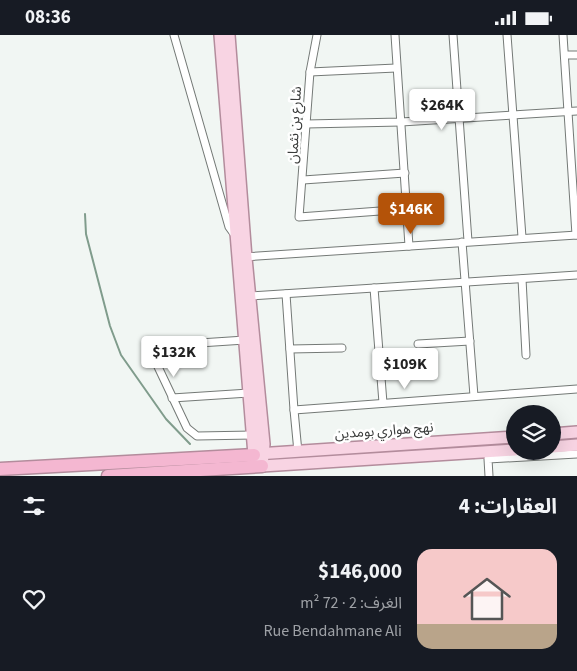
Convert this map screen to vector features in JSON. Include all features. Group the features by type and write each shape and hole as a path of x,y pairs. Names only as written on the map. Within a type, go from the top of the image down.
{"highway":[{"path":"120,462 115,476 260,458"},
{"path":"0,469 120,462 167,469"}],"main road":[{"path":"220,35 237,238 250,296 260,458"},
{"path":"229,35 245,340 252,435 260,458"},
{"path":"561,433 577,432"},
{"name":"نهج هواري بومدين","path":"260,458 298,451 506,438"},
{"path":"561,446 577,445"},
{"name":"نهج هواري بومدين","path":"260,458 470,453 506,450"}],"street":[{"path":"174,35 230,227 237,238"},
{"name":"شارع بن نثمان","path":"317,35 310,72 300,217 407,209"},
{"path":"395,35 409,246"},
{"path":"453,35 474,396"},
{"path":"507,35 522,237"},
{"path":"242,257 522,237 576,235 575,169 568,112 563,35"},
{"path":"565,55 577,55"},
{"path":"310,72 396,68"},
{"path":"306,124 401,122 577,111"},
{"path":"303,180 405,173"},
{"path":"250,296 577,275"},
{"path":"522,279 526,355"},
{"path":"374,288 382,403"},
{"path":"286,294 298,451"},
{"path":"245,340 154,346 152,356 187,428 197,437 252,435"},
{"path":"418,344 470,341"},
{"path":"290,349 342,347"},
{"path":"294,410 577,389"},
{"path":"172,398 249,393"},
{"path":"468,440 470,453 488,459 577,454"},
{"path":"488,459 489,476"}],"waterway":[{"path":"85,214 86,234 110,326 121,355 166,419 190,444"}]}
